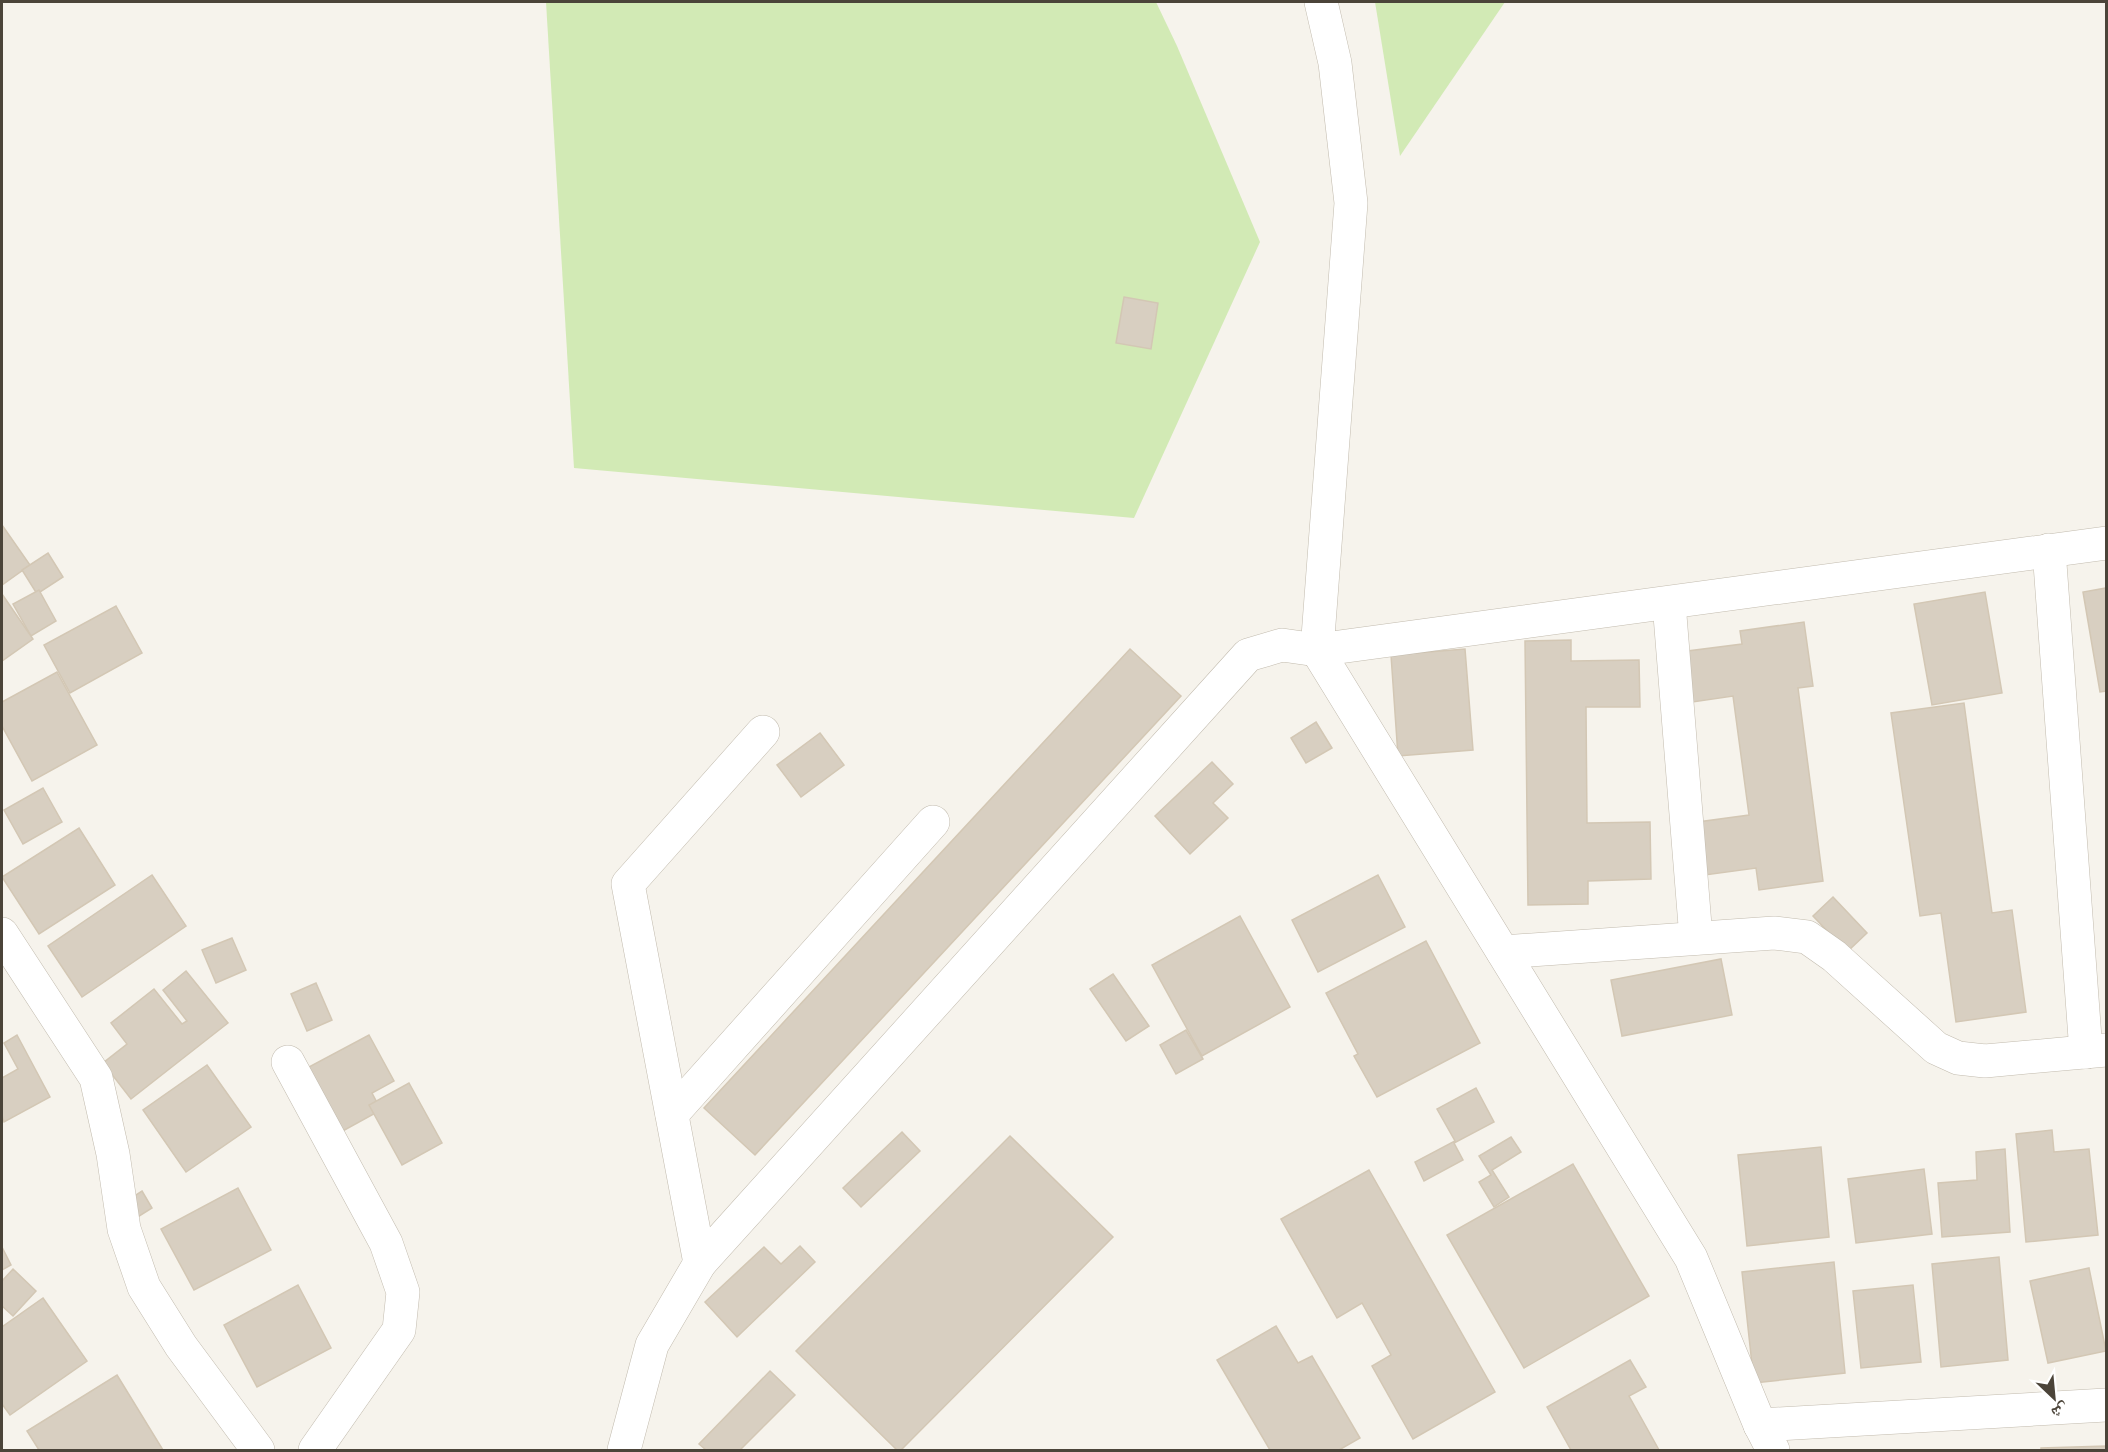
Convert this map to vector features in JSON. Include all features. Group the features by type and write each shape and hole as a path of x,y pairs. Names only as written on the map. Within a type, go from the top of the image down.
{"street":[{"path":"1321,2 1335,63 1351,203 1317,650 1691,1258 1766,1438 2106,1405"},
{"path":"624,1450 652,1345 700,1263 1248,655 1282,645 1317,650 2106,543"},
{"path":"1503,952 1774,933 1807,937 1834,956 1936,1048 1958,1058 1985,1060 2096,1051 2049,550"},
{"path":"1669,603 1696,938"},
{"path":"700,1263 628,884 763,732"},
{"path":"672,1114 933,822"},
{"path":"2,934 96,1078 113,1154 124,1229 144,1287 181,1346 258,1450"},
{"path":"288,1062 386,1243 403,1292 399,1330 315,1450"}],"green space":[{"path":"546,2 1156,2 1260,242 1134,518 574,468"},
{"path":"1375,2 1505,2 1400,156"}],"building":[{"path":"1124,297 1158,303 1151,349 1116,343"},
{"path":"2,525 30,565 2,585"},
{"path":"48,553 63,577 37,594 22,570"},
{"path":"2106,588 2106,691 2100,692 2083,592"},
{"path":"39,590 56,621 31,636 13,604"},
{"path":"1985,592 2002,693 1932,705 1914,604"},
{"path":"2,594 33,639 2,661"},
{"path":"116,606 142,653 70,693 44,645"},
{"path":"1804,622 1813,686 1798,688 1823,881 1759,890 1756,868 1690,877 1683,824 1749,815 1733,696 1679,704 1672,653 1742,644 1740,631"},
{"path":"1571,640 1571,661 1639,660 1640,707 1586,707 1587,823 1650,822 1651,879 1588,881 1588,904 1528,905 1525,641"},
{"path":"1130,649 1181,696 755,1155 704,1108"},
{"path":"1465,649 1473,750 1398,756 1391,655"},
{"path":"57,672 97,745 32,781 2,726 2,702"},
{"path":"1964,703 1992,913 2012,910 2026,1012 1956,1022 1941,913 1920,916 1891,713"},
{"path":"1316,722 1332,748 1306,763 1291,738"},
{"path":"820,733 844,765 801,797 777,765"},
{"path":"1212,762 1233,784 1213,803 1228,818 1190,854 1155,816"},
{"path":"43,788 62,822 23,844 4,810"},
{"path":"79,828 115,885 39,934 2,877"},
{"path":"152,875 186,926 82,997 48,946"},
{"path":"1378,875 1405,927 1318,972 1292,920"},
{"path":"1833,897 1867,933 1847,952 1813,916"},
{"path":"1240,916 1290,1007 1202,1056 1152,965"},
{"path":"232,938 246,970 216,983 202,950"},
{"path":"1426,941 1480,1043 1377,1097 1354,1056 1358,1054 1326,993"},
{"path":"1721,959 1732,1015 1622,1036 1611,980"},
{"path":"186,971 228,1023 131,1099 103,1063 127,1044 111,1023 154,989 182,1024 187,1021 163,990"},
{"path":"1113,974 1149,1026 1126,1041 1090,989"},
{"path":"316,983 332,1020 307,1031 291,994"},
{"path":"1186,1030 1203,1059 1176,1074 1160,1045"},
{"path":"17,1035 50,1097 4,1122 2,1078 18,1069 4,1043"},
{"path":"369,1035 394,1081 372,1093 381,1110 341,1132 307,1068"},
{"path":"207,1065 251,1127 186,1172 143,1110"},
{"path":"409,1083 442,1143 402,1165 369,1105"},
{"path":"1476,1088 1494,1122 1454,1143 1463,1160 1424,1181 1415,1162 1455,1141 1437,1109"},
{"path":"2052,1130 2054,1152 2089,1149 2098,1235 2026,1242 2016,1134"},
{"path":"902,1132 920,1151 861,1207 843,1188"},
{"path":"1010,1136 1113,1237 901,1450 897,1450 796,1351"},
{"path":"1511,1137 1521,1152 1492,1170 1509,1197 1494,1207 1479,1182 1491,1175 1479,1156"},
{"path":"1821,1147 1829,1237 1747,1246 1738,1155"},
{"path":"2005,1149 2010,1232 1942,1237 1938,1183 1977,1180 1976,1152"},
{"path":"1573,1164 1649,1296 1524,1368 1447,1235"},
{"path":"1924,1169 1932,1234 1856,1243 1848,1179"},
{"path":"1369,1170 1495,1392 1413,1439 1372,1366 1391,1355 1362,1303 1337,1318 1281,1219"},
{"path":"238,1188 271,1250 194,1290 161,1229"},
{"path":"142,1191 152,1208 125,1225 114,1209"},
{"path":"800,1246 815,1262 737,1337 705,1302 764,1247 781,1264"},
{"path":"2,1247 11,1265 2,1270"},
{"path":"1999,1257 2008,1360 1941,1367 1932,1264"},
{"path":"1834,1262 1845,1373 1754,1383 1742,1272"},
{"path":"2089,1268 2106,1351 2048,1363 2030,1281"},
{"path":"13,1269 36,1291 13,1316 2,1306 2,1281"},
{"path":"298,1285 331,1348 257,1387 224,1325"},
{"path":"1913,1285 1921,1362 1861,1368 1853,1291"},
{"path":"43,1298 87,1361 10,1415 2,1404 2,1327"},
{"path":"1276,1326 1298,1363 1312,1356 1360,1438 1339,1450 1270,1450 1217,1360"},
{"path":"1630,1360 1646,1387 1629,1396 1659,1450 1571,1450 1547,1407"},
{"path":"770,1371 795,1395 740,1450 706,1450 699,1444"},
{"path":"117,1375 163,1450 39,1450 27,1431"},
{"path":"2106,1446 2106,1450 2041,1450 2041,1448"}]}
